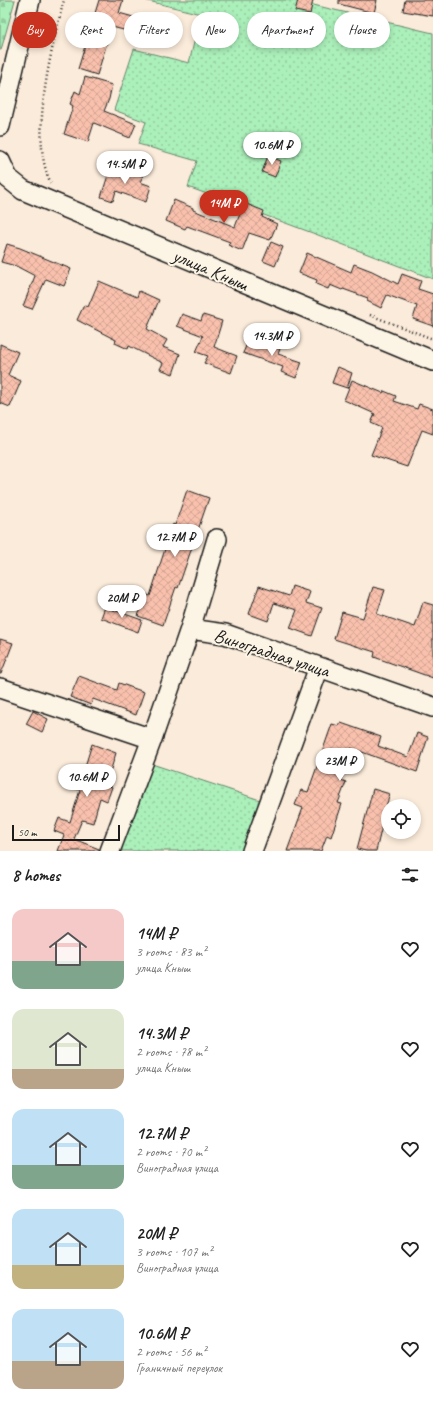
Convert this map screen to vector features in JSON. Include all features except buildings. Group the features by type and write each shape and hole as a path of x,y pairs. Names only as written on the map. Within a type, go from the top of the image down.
{"street":[{"path":"0,126 30,0"},
{"name":"улица Кныш","path":"0,163 8,178 23,190 433,361"},
{"path":"190,629 217,539"},
{"name":"Виноградная улица","path":"110,851 152,739 190,629 225,634 433,706"},
{"path":"252,851 319,667"},
{"path":"0,688 152,739"}],"path":[{"path":"51,184 46,174 42,155 43,106 55,38 64,0"},
{"path":"369,315 433,339"}],"green space":[{"path":"0,0 15,0 1,50 0,50"},
{"path":"144,0 292,0 343,12 334,12 334,48 390,48 390,23 433,33 433,279 188,187 197,161 138,144 146,122 114,110 134,49 189,63 193,48 239,48 239,12 193,12"},
{"path":"143,761 269,803 252,851 110,851"}]}
